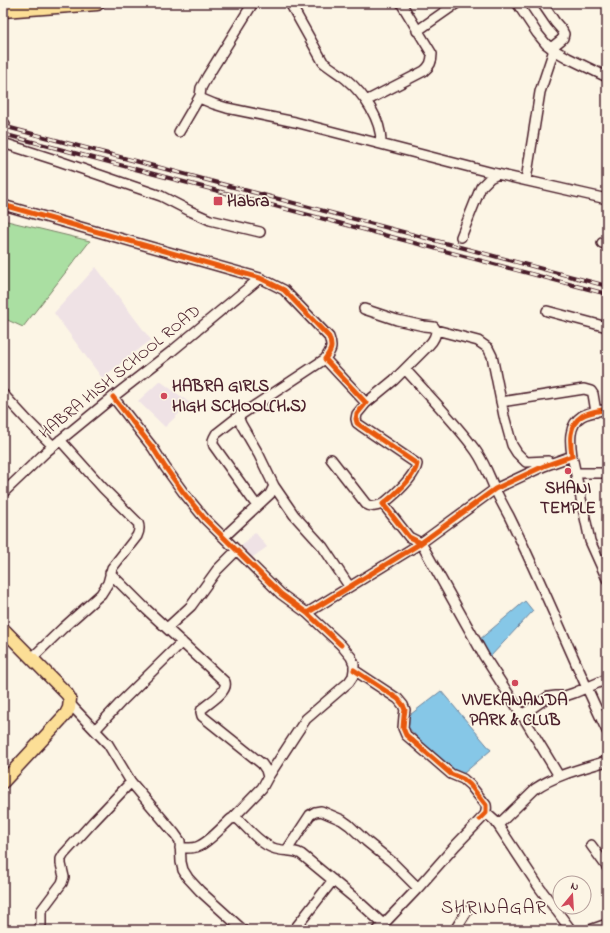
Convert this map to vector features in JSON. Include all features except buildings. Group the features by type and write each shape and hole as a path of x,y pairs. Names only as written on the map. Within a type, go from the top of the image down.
{"highway":[{"path":"4,8 89,3"}],"main road":[{"path":"3,629 67,694 70,699 69,708 66,714 3,782"}],"street":[{"path":"179,132 200,96 201,88 207,77 254,3"},
{"path":"290,3 323,62 345,78 366,101 379,126 381,144"},
{"path":"366,101 424,71 431,63 432,54 401,3"},
{"path":"417,31 457,3"},
{"path":"517,3 546,44 607,76"},
{"path":"526,180 540,92 553,49 563,38 564,34 542,3"},
{"path":"200,96 202,99 227,108 296,122 498,174 607,199"},
{"path":"3,143 66,163 160,196 210,220 260,232"},
{"path":"461,237 481,187 490,178 498,174"},
{"path":"3,205 260,278 284,290 329,337 332,344 331,350 325,359 239,416 213,438 212,442 214,446 257,506"},
{"name":"HABRA HISH SCHOOL ROAD","path":"3,494 57,443 260,278"},
{"path":"364,309 397,320 434,327 436,330 484,344 492,356 501,402 512,445 516,453 526,462 540,462 568,458"},
{"path":"547,311 607,327"},
{"path":"331,459 366,504 370,506 383,504 400,490 416,470 417,464 357,423 356,418 357,414 366,403 405,370 433,342 436,335 436,330"},
{"path":"325,359 366,403"},
{"path":"405,370 450,418 488,470 495,489 522,543 586,688 607,731"},
{"path":"501,402 584,389 591,391 593,394 596,412"},
{"path":"3,394 28,421 57,443 138,523 139,526 137,536 112,568 108,583 101,594 32,658"},
{"path":"113,397 153,448 164,467 182,492 205,519 281,594 307,613 342,645 351,657 354,664 353,676 349,682 306,719 262,788 233,818 205,843 199,847 180,848"},
{"path":"607,409 583,415 577,420 570,434 568,458 576,473 590,541 607,579"},
{"path":"239,416 240,424 258,454 274,486 294,515 323,547 349,586"},
{"path":"307,613 420,543 495,489 544,466 568,458"},
{"path":"576,473 607,473"},
{"path":"224,537 272,492 274,486"},
{"path":"383,504 409,537 420,543 484,656 522,714 559,776"},
{"path":"167,628 191,606 217,570 237,550"},
{"path":"110,572 225,682 226,686 224,691 202,708 202,716 262,764 268,777"},
{"path":"95,730 182,642"},
{"path":"233,818 240,821 266,845 279,850 292,850 301,854 358,901 381,927 486,813 486,806 470,785 452,774 406,735 403,728 405,710 398,699 354,670"},
{"path":"522,714 548,697 574,694 607,679"},
{"path":"70,704 108,744 131,782 180,841 181,862 183,870 188,878 240,929"},
{"path":"498,825 541,784 559,776 607,761"},
{"path":"38,930 41,924 41,911 62,883 64,877 61,864 64,854 131,782"},
{"path":"287,850 310,815 321,811 342,820 349,825 366,842 392,862 418,888"},
{"path":"486,813 498,825 539,887 571,930"},
{"path":"591,845 607,867"},
{"path":"294,930 333,880"},
{"path":"455,930 467,910"},
{"path":"590,930 607,924"}],"shaded area":[{"path":"96,267 151,340 102,378 54,313"},
{"path":"160,381 190,403 165,427 138,401"},
{"path":"255,532 267,547 250,559 241,546"}],"green space":[{"path":"3,220 90,241 23,327 3,318"}],"water":[{"path":"525,601 533,611 489,658 479,640"},
{"path":"441,691 491,750 457,779 402,721"}],"railway":[{"path":"3,126 607,286"},
{"path":"3,134 607,294"}],"cycle path":[{"path":"3,205 260,278 284,290 329,337 331,349 325,359 366,403 357,414 357,423 417,464 408,480 383,504 409,537 421,543"},
{"path":"113,397 153,448 183,492 205,519 281,594 307,613 341,645"},
{"path":"307,613 421,543 495,489 544,466 572,456 571,434 574,424 582,416 607,409"},
{"path":"354,670 398,699 405,710 403,728 406,735 451,774 463,779 470,785 486,805 486,813 480,819"}],"place":[{"name":"Habra","path":"218,201"},
{"name":"HABRA GIRLS HIGH SCHOOL(H.S)","path":"164,396"},
{"name":"SHANI TEMPLE","path":"568,471"},
{"name":"VIVEKANANDA PARK & CLUB","path":"515,683"}],"district":[{"name":"SHRINAGAR","path":"494,908"}]}
